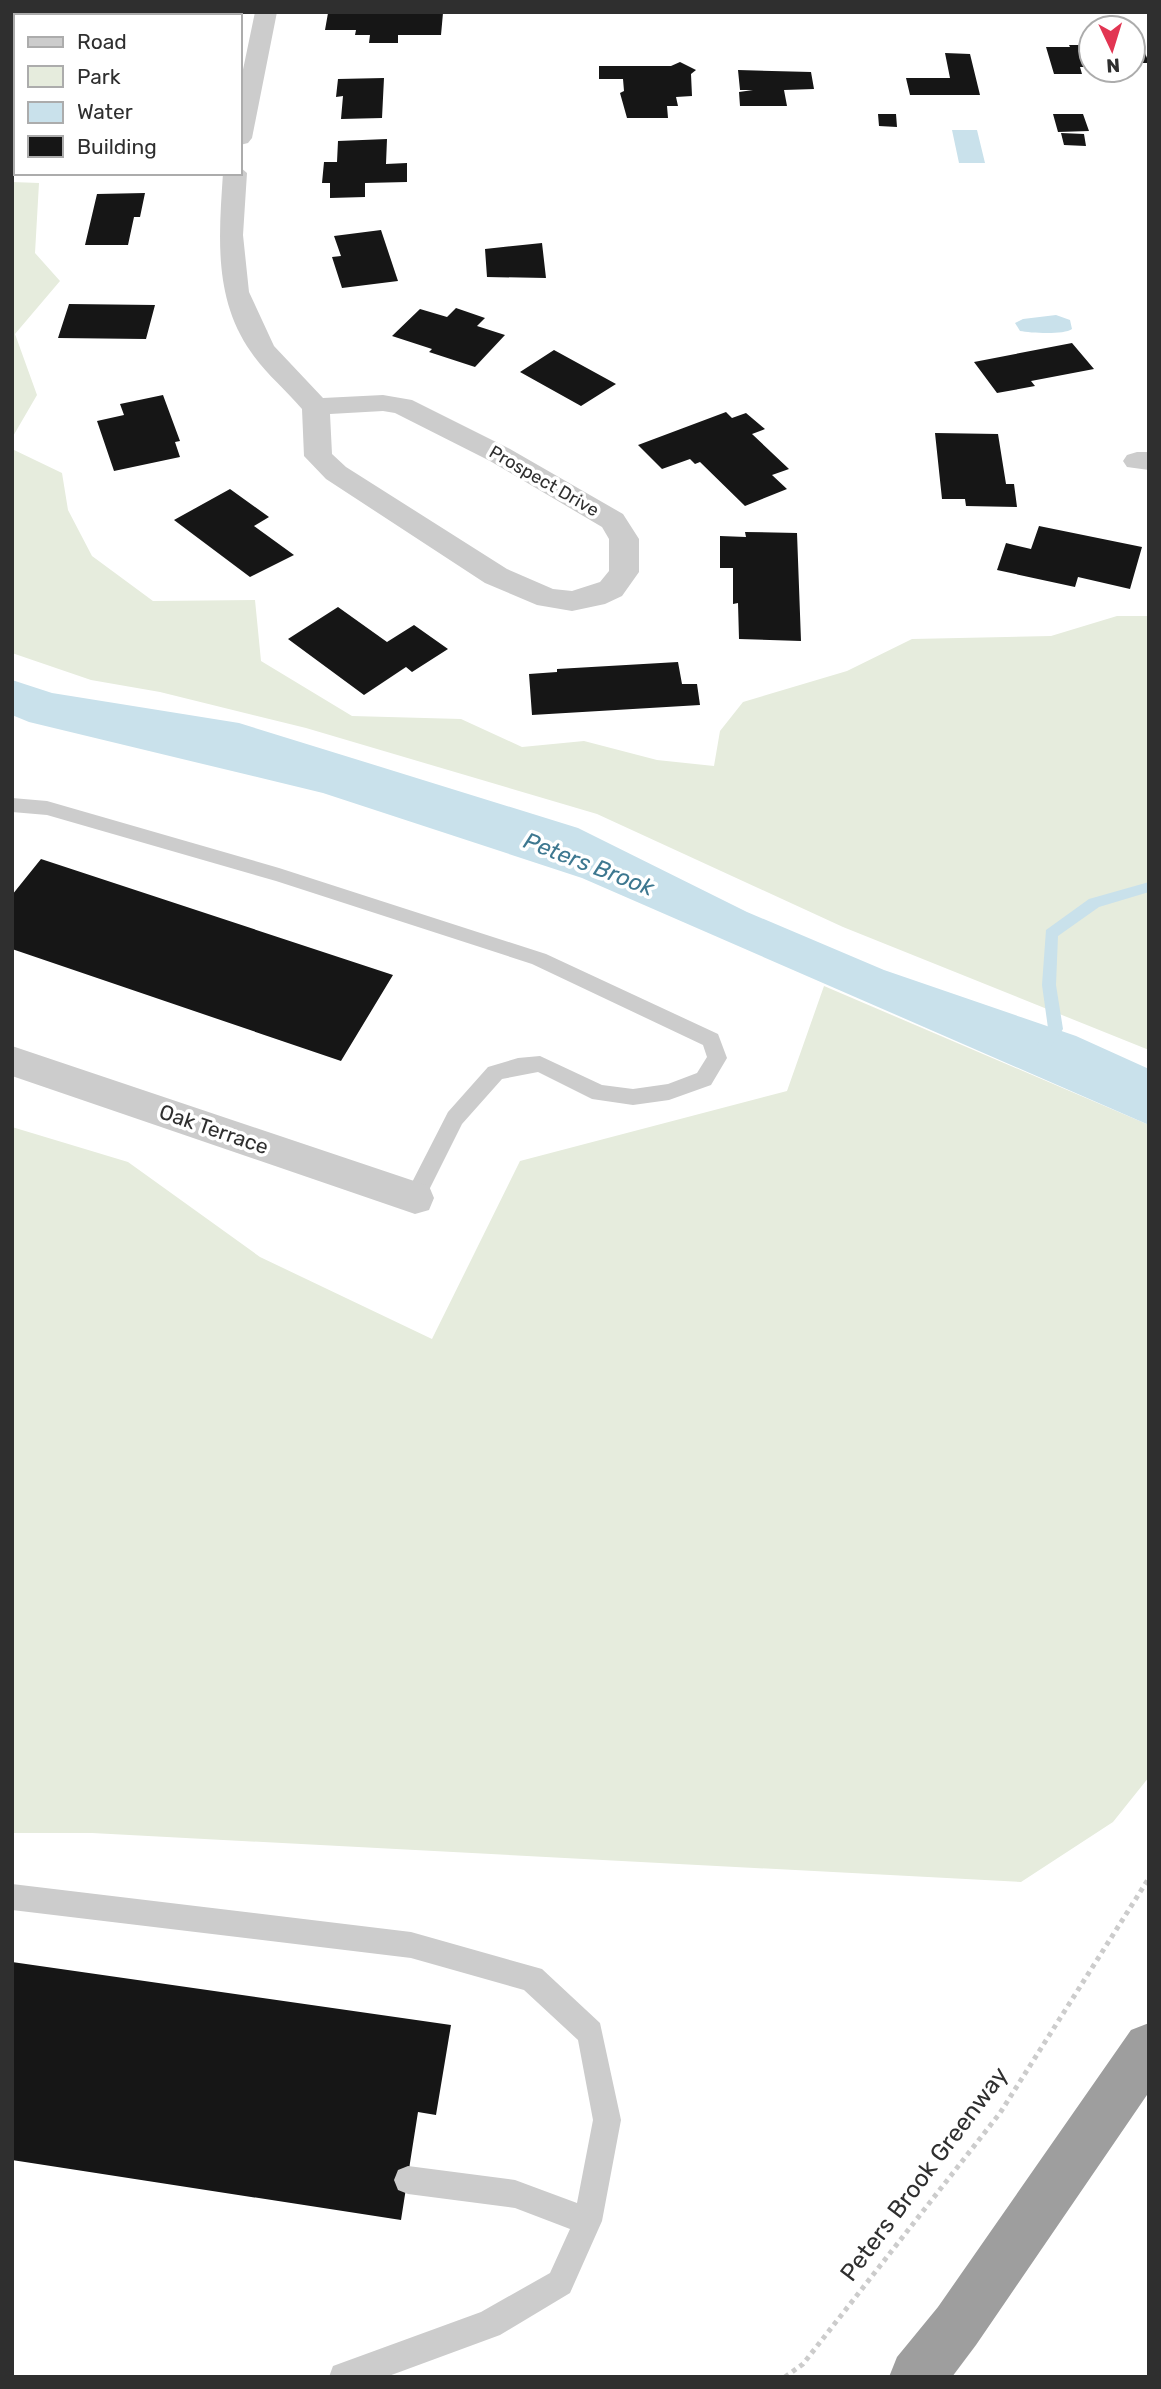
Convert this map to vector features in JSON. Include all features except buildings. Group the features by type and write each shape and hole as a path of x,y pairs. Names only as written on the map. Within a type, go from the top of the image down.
{"highway":[{"path":"917,2377 957,2326 1149,2048"}],"street":[{"path":"242,128 266,12"},
{"path":"235,175 231,235 236,292 262,349 316,407"},
{"name":"Prospect Drive","path":"383,403 402,405 500,456 613,521 624,539 624,572 611,589 594,597 572,601 548,598 496,576 336,473 318,456 316,407 383,403"},
{"name":"Oak Terrace","path":"12,1060 415,1198"}],"lane":[{"path":"12,805 47,808 279,875 540,959 712,1040 717,1058 704,1079 657,1094 633,1097 598,1093 540,1064 518,1066 495,1073 455,1118 415,1198"},
{"path":"12,1897 411,1945 532,1979 590,2033 607,2120 588,2221 560,2283 489,2324 344,2377"},
{"path":"408,2180 515,2194 588,2221"}],"path":[{"name":"Peters Brook Greenway","path":"786,2377 803,2364 1000,2113 1149,1878"}],"green space":[{"path":"12,182 39,183 35,253 60,281 15,334 37,395 12,438"},
{"path":"12,449 62,473 68,510 92,556 153,601 255,600 261,661 352,716 461,719 522,747 584,741 657,760 714,766 720,731 743,702 847,671 912,639 1051,636 1117,616 1149,616 1149,1050 843,927 597,814 306,728 160,692 91,680 12,653"},
{"path":"824,986 1149,1125 1149,1777 1113,1822 1021,1882 92,1833 12,1833 12,1127 128,1162 260,1257 432,1339 520,1161 787,1091"}],"water":[{"path":"952,130 977,130 985,163 959,163"},
{"path":"1056,315 1070,320 1072,329 1055,333 1025,332 1020,331 1015,323 1023,319"},
{"name":"Peters Brook","path":"12,680 52,693 239,723 578,828 747,912 884,970 1076,1036 1149,1069 1149,1125 582,878 323,793 29,722 12,715"}],"waterway":[{"path":"1044,1045 1056,1029 1049,985 1051,934 1094,903 1149,887"}]}
